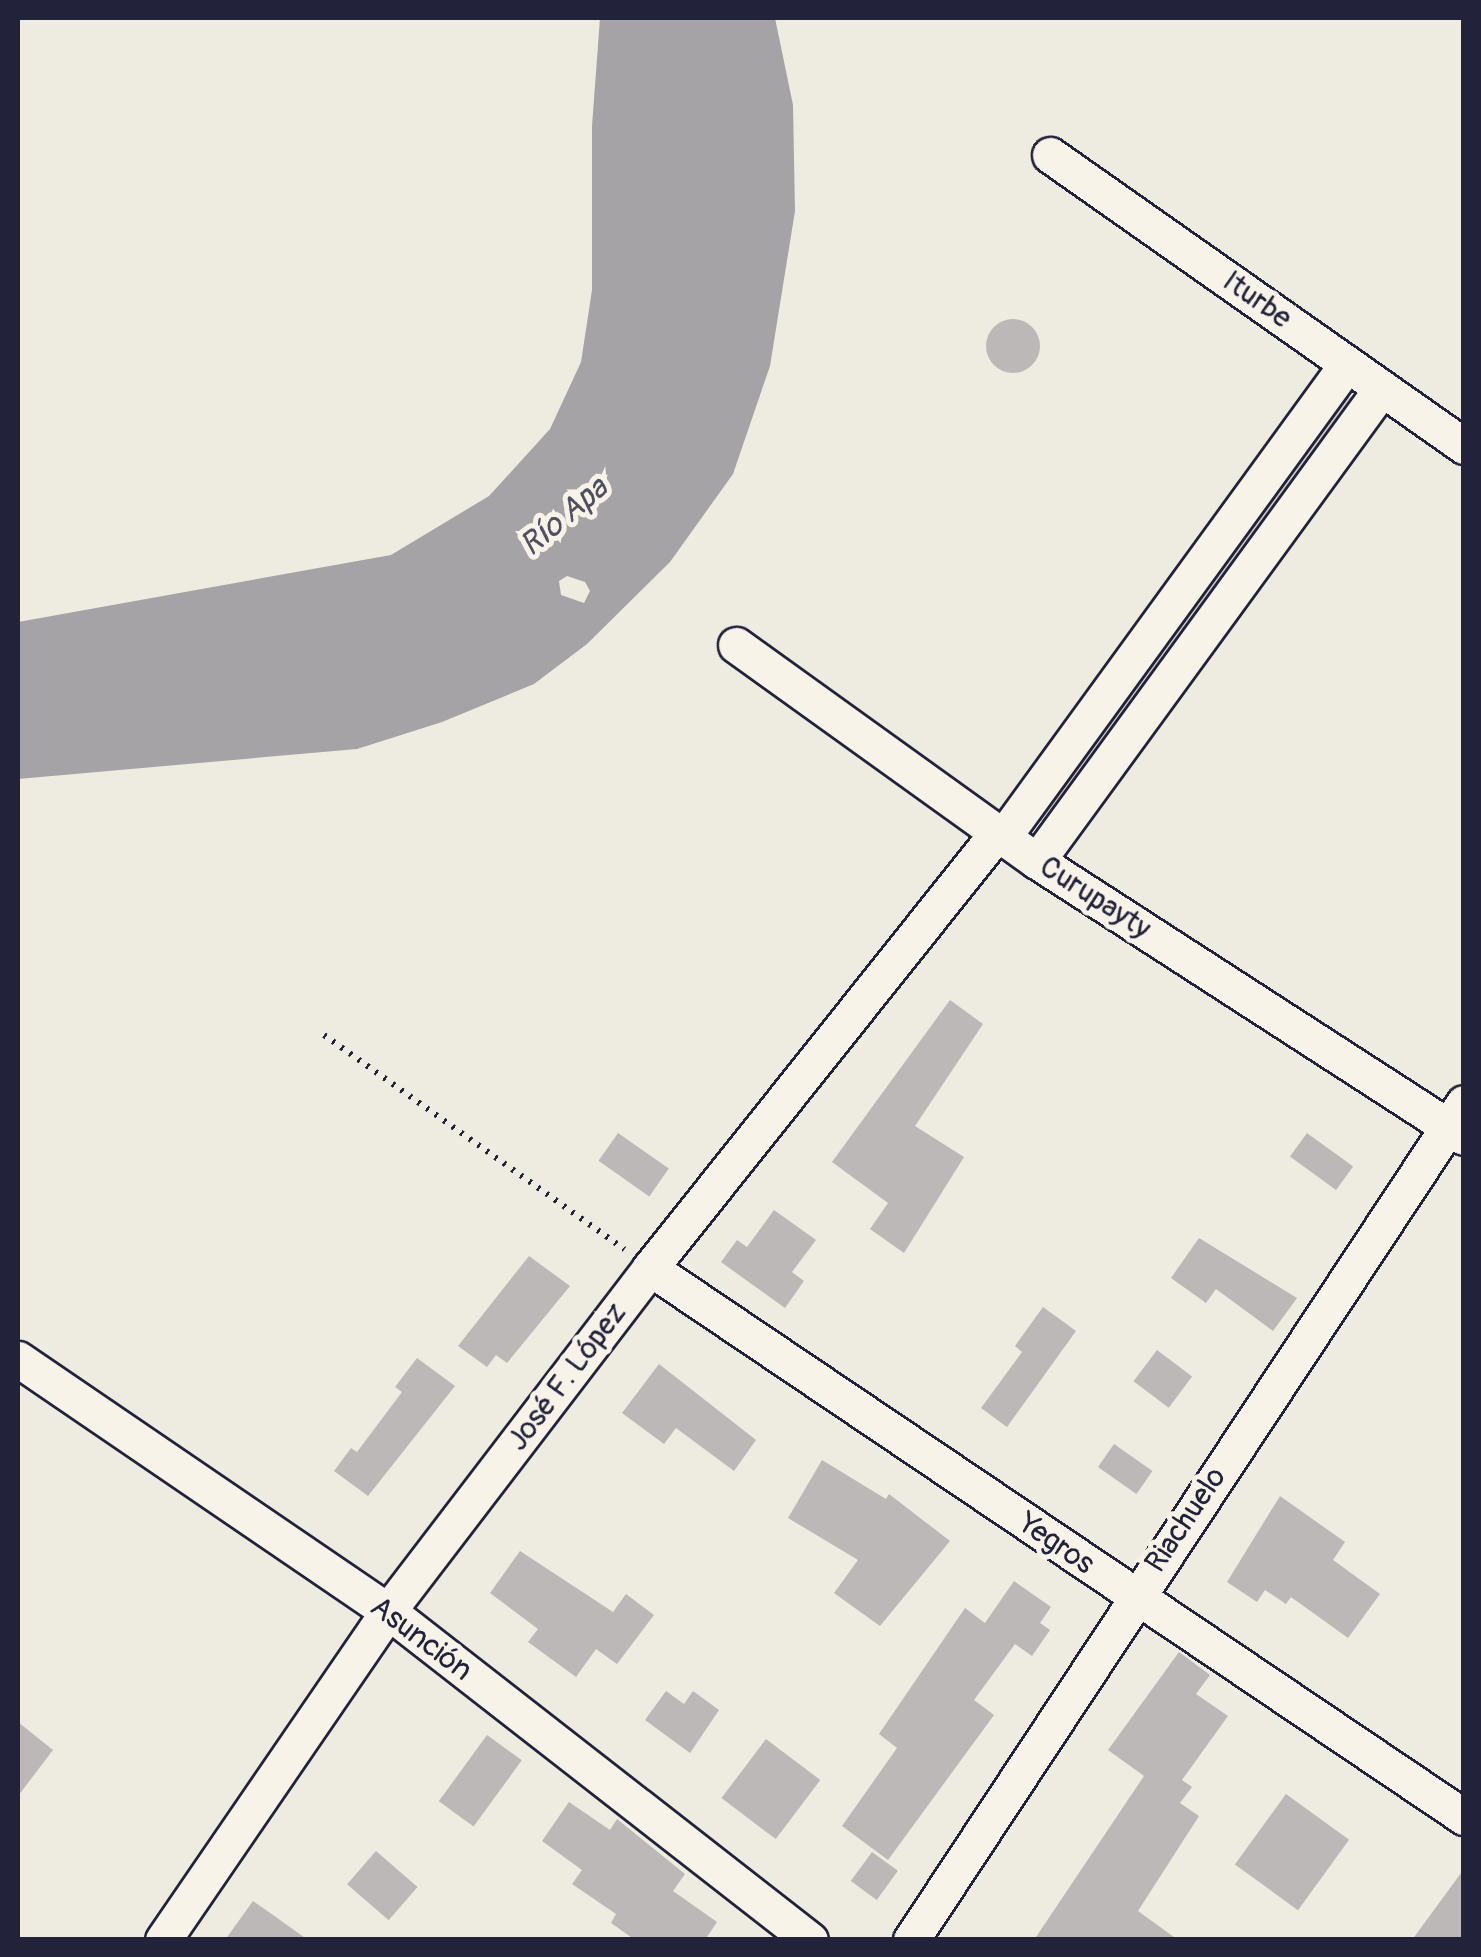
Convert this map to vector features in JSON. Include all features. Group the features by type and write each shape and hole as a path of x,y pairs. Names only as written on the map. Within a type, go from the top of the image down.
{"street":[{"name":"Iturbe","path":"1050,155 1464,446"},
{"name":"José F. López","path":"162,1940 388,1612 650,1268 1000,835 1348,364"},
{"path":"1037,860 1382,388"},
{"name":"Curupayty","path":"736,645 1037,860 1458,1122"},
{"name":"Riachuelo","path":"911,1940 1134,1597 1458,1122"},
{"name":"Yegros","path":"650,1268 1464,1817"},
{"name":"Asunción","path":"18,1359 388,1612 810,1940"}],"path":[{"path":"324,1035 650,1268"}],"shaded area":[{"path":"1345,394 1354,400 1046,823 1039,820"}],"water":[{"name":"Río Apa","path":"600,18 775,18 793,105 795,211 770,366 733,474 670,562 587,644 534,684 442,722 357,749 18,779 18,622 391,555 489,496 550,429 581,362 592,290 592,126","holes":["567,576 585,582 590,591 584,603 561,595 559,581"]}],"building":[{"path":"1013,319 1032,327 1040,346 1032,365 1013,373 994,365 986,346 994,327"},
{"path":"950,1000 983,1024 915,1126 964,1157 904,1253 870,1229 888,1203 832,1162"},
{"path":"618,1133 669,1169 649,1196 598,1161"},
{"path":"1307,1133 1353,1167 1336,1190 1290,1156"},
{"path":"774,1210 816,1240 792,1272 804,1281 785,1308 721,1262 737,1240 747,1247"},
{"path":"1199,1238 1297,1298 1273,1331 1216,1289 1206,1303 1171,1278"},
{"path":"529,1256 570,1286 507,1363 496,1355 487,1367 458,1346"},
{"path":"1043,1307 1076,1331 1007,1427 981,1408 1022,1352 1015,1346"},
{"path":"1157,1350 1192,1376 1169,1408 1134,1381"},
{"path":"417,1358 455,1386 368,1496 334,1471 351,1448 357,1452 402,1392 395,1387"},
{"path":"659,1364 756,1440 734,1471 676,1428 664,1444 622,1413"},
{"path":"1114,1444 1153,1471 1136,1494 1098,1467"},
{"path":"822,1460 886,1499 889,1494 950,1541 880,1626 834,1593 858,1560 788,1518"},
{"path":"1280,1496 1345,1542 1333,1560 1380,1594 1348,1638 1291,1597 1286,1604 1265,1590 1257,1602 1227,1582"},
{"path":"520,1551 613,1612 626,1594 654,1615 617,1664 596,1649 576,1677 528,1642 538,1629 490,1593"},
{"path":"1014,1581 1051,1607 1040,1623 1050,1630 1032,1656 1015,1644 974,1700 994,1715 888,1860 842,1826 897,1748 879,1734 965,1608 985,1623"},
{"path":"1179,1652 1210,1675 1196,1694 1228,1716 1182,1780 1192,1787 1180,1803 1199,1816 1138,1911 1178,1940 1034,1940 1144,1776 1108,1750"},
{"path":"666,1691 684,1704 693,1691 719,1710 690,1753 645,1720"},
{"path":"18,1722 53,1750 18,1796"},
{"path":"487,1735 522,1760 474,1827 439,1801"},
{"path":"766,1739 820,1780 776,1839 721,1798"},
{"path":"1286,1794 1349,1840 1298,1910 1235,1864"},
{"path":"569,1802 610,1830 617,1819 685,1874 673,1891 717,1922 705,1940 635,1940 611,1923 616,1914 572,1884 582,1870 542,1841"},
{"path":"376,1851 418,1887 389,1920 347,1884"},
{"path":"872,1852 898,1871 877,1900 851,1881"},
{"path":"1464,1869 1464,1940 1412,1940"},
{"path":"253,1901 266,1910 308,1940 225,1940"}]}
